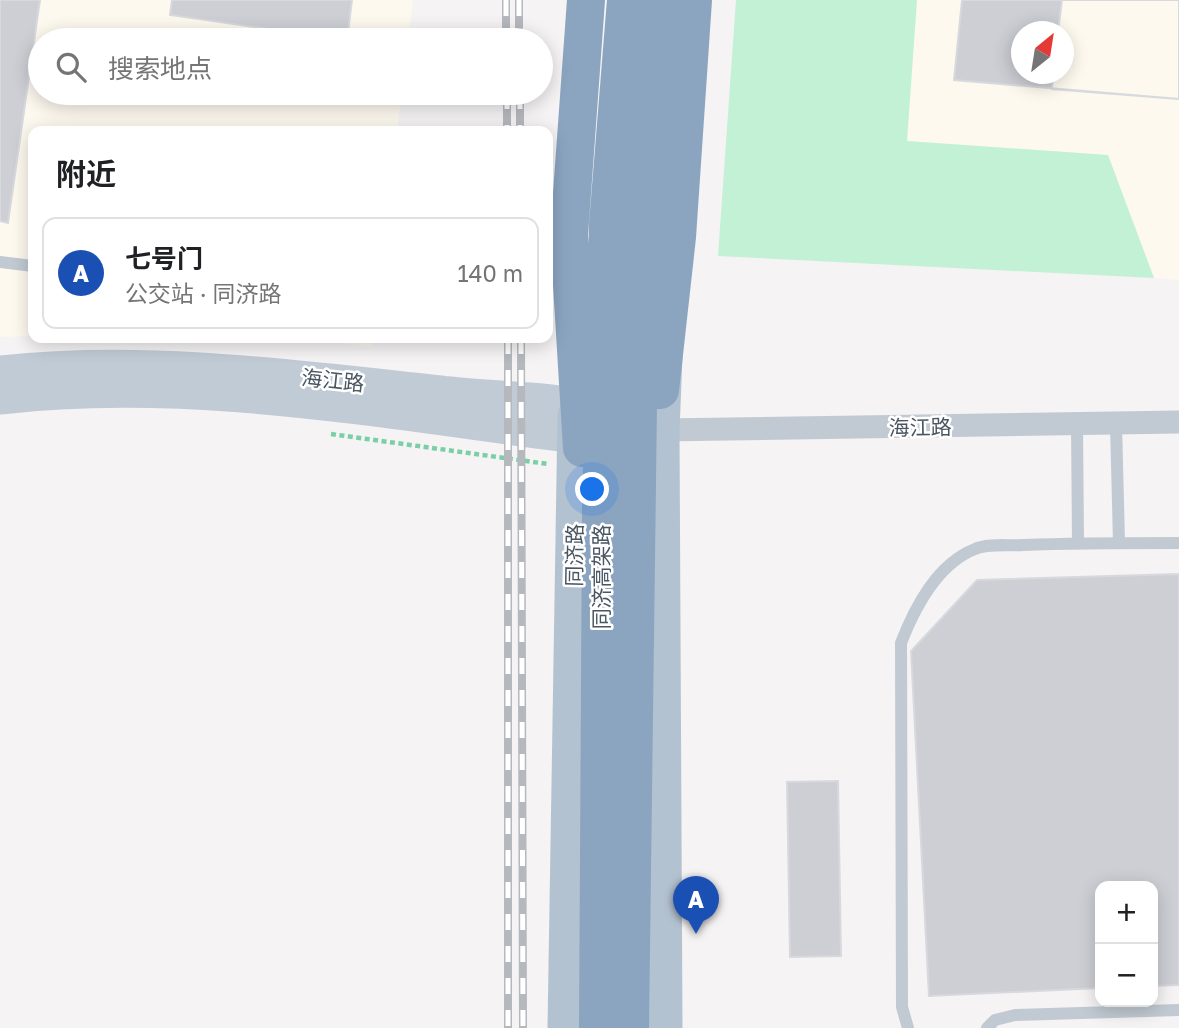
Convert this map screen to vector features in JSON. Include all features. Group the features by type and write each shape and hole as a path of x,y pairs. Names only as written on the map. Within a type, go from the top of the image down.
{"highway":[{"path":"586,0 569,235 588,563 598,978"},
{"name":"同济高架路","path":"598,1028 601,509 608,224 626,0"},
{"name":"同济高架路","path":"630,1028 639,327 660,0"},
{"path":"635,625 677,237 693,0"}],"main road":[{"name":"同济路","path":"566,1028 579,277 604,0"},
{"path":"664,1028 661,430 676,0"}],"street":[{"name":"海江路","path":"0,372 38,368 159,366 232,370 482,397 576,420"},
{"name":"海江路","path":"0,398 110,393 246,396 576,420 661,430 1179,422"}],"lane":[{"path":"0,262 28,265"},
{"path":"1116,424 1119,543"},
{"path":"1077,425 1078,543"},
{"path":"908,1028 902,1007 901,643 925,593 958,557 978,547 1179,543"},
{"path":"986,1028 995,1020 1015,1015 1179,1010"}],"shaded area":[{"path":"0,0 413,0 410,28 28,28 28,105 400,105 398,126 28,126 28,336 0,337"},
{"path":"917,0 1179,0 1179,280 1154,278 1108,155 907,141"},
{"path":"338,343 372,343 372,347"}],"green space":[{"path":"736,0 917,0 907,141 1108,155 1154,278 718,256"}],"building":[{"path":"0,0 40,0 36,28 28,28 28,84 8,223 0,221"},
{"path":"172,0 352,0 348,28 262,28 170,15"},
{"path":"962,0 1179,0 1179,99 954,80"},
{"path":"1062,0 1179,0 1179,99 1052,89 1052,84 1074,84 1074,21 1059,21"},
{"path":"1179,574 1179,985 1158,986 1158,881 1095,881 1095,988 929,996 911,651 977,580"},
{"path":"838,781 841,956 790,957 787,782"}],"railway":[{"path":"506,0 506,28"},
{"path":"519,0 519,28"},
{"path":"507,105 507,126"},
{"path":"520,105 520,126"},
{"path":"508,343 508,1028"},
{"path":"521,343 523,1028"}],"place":[{"name":"七号门","path":"696,934"}]}
